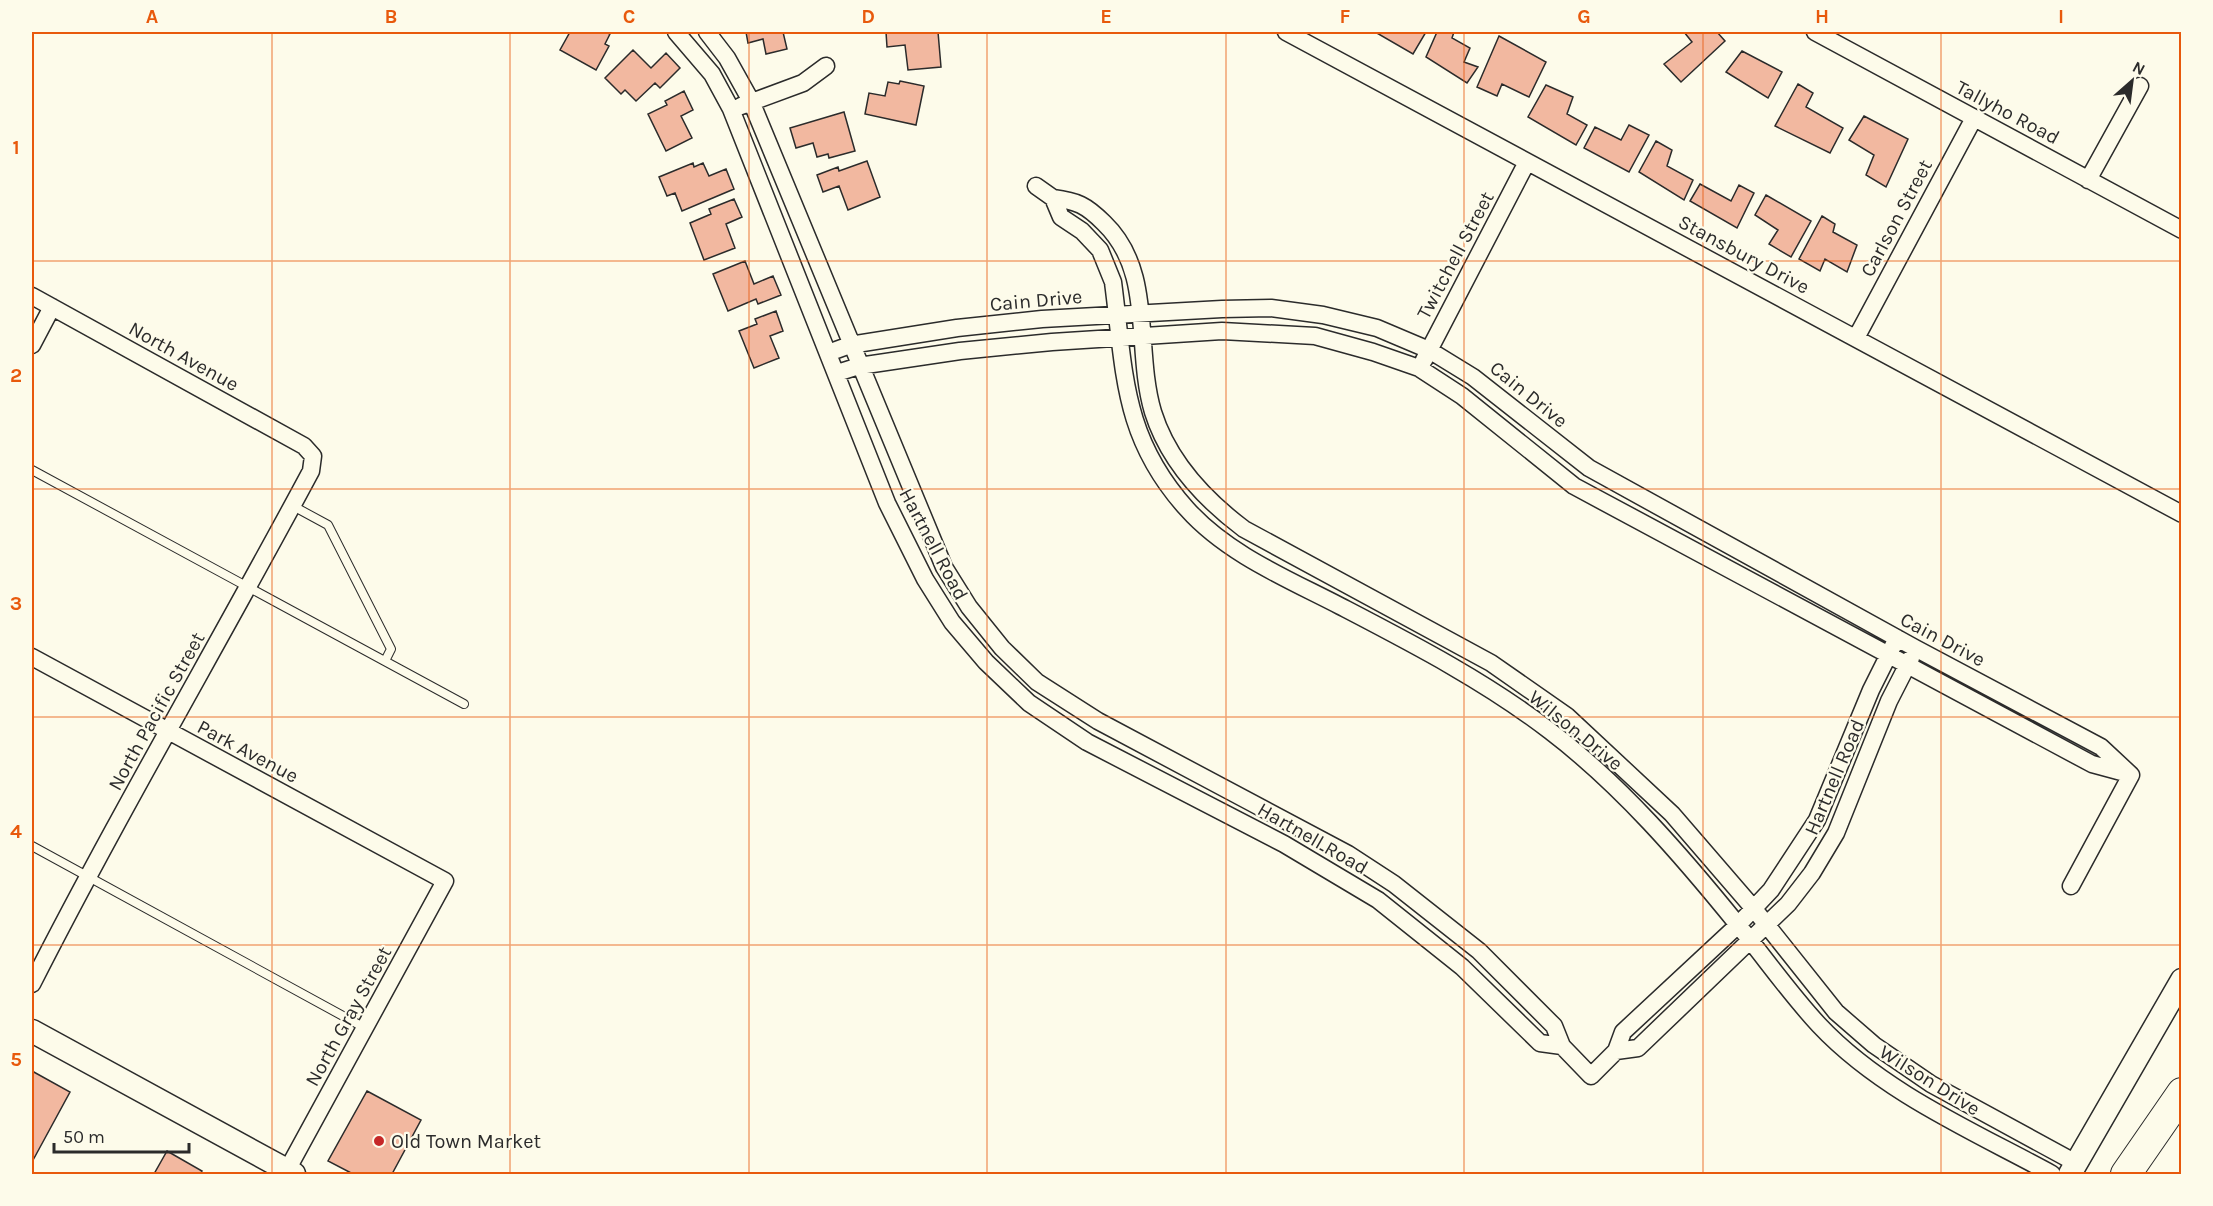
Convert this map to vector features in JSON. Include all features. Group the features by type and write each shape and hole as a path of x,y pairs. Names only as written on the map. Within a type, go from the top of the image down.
{"highway":[{"path":"2126,1174 2181,1093"},
{"path":"2141,1174 2181,1100"}],"main road":[{"path":"2073,1169 2181,980"},
{"path":"32,1030 289,1173"}],"street":[{"name":"Hartnell Road","path":"676,32 712,74 731,109 887,502 925,579 952,622 986,662 1029,703 1087,742 1336,873 1422,934 1462,967 1540,1043 1562,1046"},
{"name":"Hartnell Road","path":"707,32 727,57 752,101 850,345 944,567 969,607 1002,648 1037,682 1098,721 1294,824 1348,854 1394,884 1479,951 1554,1026 1562,1046 1591,1076 1616,1051 1623,1032 1738,925 1771,890 1817,820 1867,699 1897,638"},
{"name":"Stansbury Drive","path":"1286,32 2181,514"},
{"name":"Tallyho Road","path":"1815,32 1834,37 1974,118 2181,230"},
{"path":"731,109 803,83 826,66"},
{"path":"2088,180 2140,86"},
{"name":"Carlson Street","path":"1856,338 1974,118"},
{"name":"Twitchell Street","path":"1419,368 1527,162"},
{"path":"1036,186 1053,198"},
{"name":"Wilson Drive","path":"2052,1174 1914,1100 1862,1062 1820,1026 1657,830 1603,776 1552,732 1480,682 1237,550 1189,512 1162,479 1142,443 1129,404 1113,282 1100,250 1082,231 1061,217 1053,198 1077,201 1116,235 1129,255 1137,283 1145,370 1151,401 1166,442 1185,472 1214,506 1244,529 1491,663 1567,716 1672,814 1754,909 1836,1012 1874,1045 1931,1084 2073,1169"},
{"name":"North Avenue","path":"32,296 303,446 313,456"},
{"path":"32,345 52,307"},
{"name":"Cain Drive","path":"828,353 850,345 957,328 1117,315 1271,308 1323,315 1377,328 1429,350 1473,377 1589,468 1915,648 2101,747 2131,775"},
{"name":"Cain Drive","path":"837,373 859,366 960,351 1120,337 1222,332 1315,336 1373,352 1419,368 1462,396 1574,486 1888,657 2092,764 2131,775"},
{"name":"North Pacific Street","path":"32,984 87,876 170,732 293,506 311,471 313,456"},
{"path":"1687,548 1697,529"},
{"path":"1385,630 1394,609"},
{"name":"Hartnell Road","path":"1616,1051 1638,1048 1788,904 1812,873 1836,833 1889,701 1915,648"},
{"name":"Park Avenue","path":"32,657 445,881"},
{"path":"1087,742 1098,721"},
{"path":"2071,886 2131,775"},
{"path":"1284,844 1294,824"},
{"name":"North Gray Street","path":"289,1173 445,881"}],"lane":[{"path":"32,470 464,704"},
{"path":"293,506 328,525 391,649 385,661"},
{"path":"32,846 365,1028"}],"building":[{"path":"570,32 610,34 605,44 609,46 596,70 560,50"},
{"path":"746,32 783,32 787,49 766,54 763,39 748,43"},
{"path":"886,32 938,32 941,67 908,70 905,45 887,47"},
{"path":"1375,32 1426,32 1413,54"},
{"path":"1437,32 1454,32 1452,38 1470,48 1464,62 1478,67 1467,83 1426,57"},
{"path":"1684,32 1717,32 1725,41 1681,82 1664,64 1692,42"},
{"path":"1499,36 1546,62 1529,97 1502,84 1497,96 1477,87"},
{"path":"633,50 651,68 666,53 680,68 660,88 655,83 636,101 625,90 621,94 605,78"},
{"path":"1742,51 1782,72 1768,98 1726,72"},
{"path":"900,81 924,86 916,125 865,114 869,93 885,96 888,82 899,84"},
{"path":"1798,84 1813,93 1806,107 1843,128 1830,153 1775,126"},
{"path":"1546,85 1573,97 1567,114 1587,125 1576,145 1528,117"},
{"path":"684,91 693,110 681,116 692,138 666,151 648,114 667,105 665,101"},
{"path":"844,112 855,151 829,158 828,154 817,157 813,143 796,148 790,128"},
{"path":"1864,116 1908,139 1886,187 1866,175 1874,155 1849,140"},
{"path":"1629,125 1649,135 1629,172 1584,148 1595,127 1621,140"},
{"path":"1656,141 1672,150 1667,166 1693,180 1684,200 1639,172"},
{"path":"867,161 880,197 848,210 839,186 823,192 817,175 838,167 839,171"},
{"path":"693,163 694,167 703,163 709,176 726,169 734,189 682,211 675,193 667,196 659,177"},
{"path":"1700,184 1731,201 1739,185 1754,193 1737,228 1690,201"},
{"path":"1766,195 1811,221 1791,257 1769,244 1778,230 1755,215"},
{"path":"734,199 742,217 726,224 735,248 704,260 690,223 711,214 709,209"},
{"path":"1822,216 1835,224 1833,232 1857,245 1847,272 1825,259 1820,271 1799,259"},
{"path":"745,261 754,284 773,276 781,295 758,304 756,299 728,311 713,274"},
{"path":"776,311 783,331 770,336 779,358 754,368 739,331 757,324 755,319"},
{"path":"32,1071 70,1092 32,1162"},
{"path":"367,1091 421,1120 392,1174 353,1174 328,1161"},
{"path":"167,1151 202,1171 200,1174 154,1174"}],"place":[{"name":"Old Town Market","path":"379,1141"}]}
